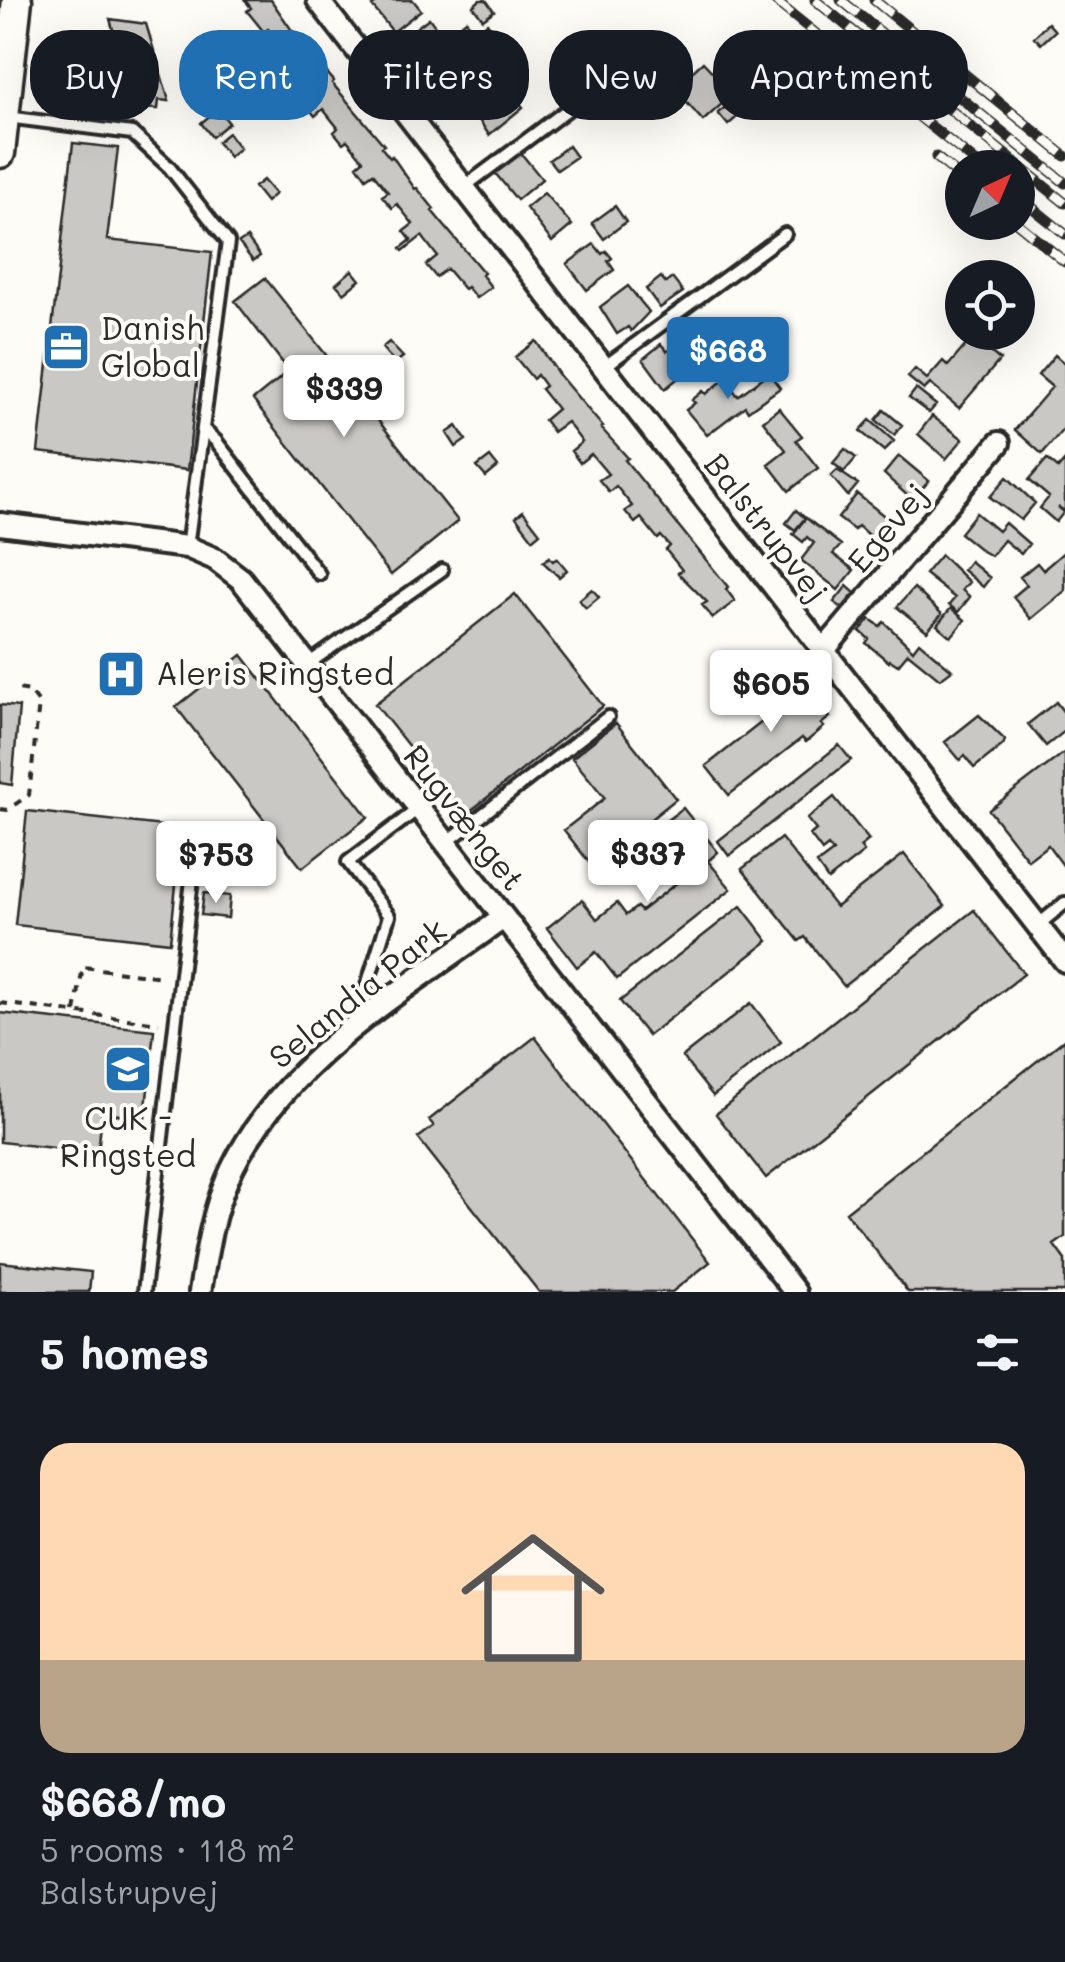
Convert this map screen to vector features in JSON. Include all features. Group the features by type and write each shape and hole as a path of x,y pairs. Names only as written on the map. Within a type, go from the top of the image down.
{"street":[{"path":"0,153 18,0"},
{"name":"Balstrupvej","path":"318,0 1065,962"},
{"name":"Egevej","path":"824,650 999,444"},
{"name":"Rugvænget","path":"0,524 186,547 215,558 241,579 795,1292"},
{"name":"Selandia Park","path":"200,1292 226,1181 245,1144 276,1100 349,1033 502,918"}],"lane":[{"path":"4,117 132,133 169,167 228,242 186,547"},
{"path":"464,188 554,120"},
{"path":"603,368 784,234"},
{"path":"203,429 319,574"},
{"path":"307,664 442,570"},
{"path":"446,844 608,717"},
{"path":"358,1017 389,916 348,862 418,809"},
{"path":"144,1292 193,872 231,840"},
{"path":"1037,926 1065,903"}],"path":[{"path":"0,809 8,810 28,795 39,703 30,691 18,689"},
{"path":"76,1012 83,967 180,980"},
{"path":"0,1003 175,1025"}],"building":[{"path":"245,0 271,0 292,30 262,30 247,11 251,8"},
{"path":"381,0 413,0 421,10 391,30 372,6"},
{"path":"486,0 494,11 483,19 473,6"},
{"path":"429,18 438,30 413,30"},
{"path":"110,19 146,24 148,30 113,30"},
{"path":"466,20 473,30 454,30"},
{"path":"1048,23 1055,31 1041,44 1034,37"},
{"path":"703,62 713,73 713,112 703,121 693,110 693,71"},
{"path":"159,68 169,101 159,100"},
{"path":"328,74 348,102 348,120 363,120 491,287 476,298 447,269 436,277 426,265 437,256 422,236 403,251 401,248 411,240 404,231 413,224 397,204 392,208 382,196 388,192 373,173 366,178 357,165 363,160 347,140 343,143 334,132 338,128 328,115"},
{"path":"227,120 229,123 212,137 201,123"},
{"path":"479,120 507,120 489,135"},
{"path":"228,133 240,148 229,157 217,142"},
{"path":"73,143 118,148 107,240 212,252 187,470 38,452"},
{"path":"568,146 576,157 557,170 549,160"},
{"path":"520,152 542,179 517,200 495,173"},
{"path":"263,180 275,194 266,202 254,187"},
{"path":"544,193 572,225 552,242 526,208"},
{"path":"615,206 626,222 604,239 592,223"},
{"path":"247,238 260,256 253,261 239,243"},
{"path":"594,244 612,258 608,261 614,270 587,290 567,264"},
{"path":"352,270 360,280 344,293 336,284"},
{"path":"661,277 666,283 672,278 683,292 660,308 646,289"},
{"path":"265,278 458,521 391,575 253,400 289,371 235,301"},
{"path":"628,286 649,312 631,331 628,327 617,334 600,307"},
{"path":"536,341 628,458 625,460 728,587 735,601 713,618 702,605 707,602 678,573 682,570 666,550 670,546 661,536 658,539 641,518 635,523 625,511 632,506 616,486 609,492 599,480 608,474 591,454 580,463 571,451 582,442 567,422 553,432 544,420 557,409 541,389 545,386 537,375 533,379 515,357"},
{"path":"389,342 403,357 395,363 382,348"},
{"path":"661,344 667,351 675,349 688,370 665,389 643,359"},
{"path":"696,348 712,369 704,375 686,356"},
{"path":"962,350 988,350 1000,360 959,408 930,384 924,390 908,377 915,369 927,379 943,361 948,366"},
{"path":"1055,355 1065,364 1065,427 1042,454 1015,430 1052,387 1038,375"},
{"path":"769,373 780,388 748,411 745,406 707,435 686,410 703,391 706,394 725,379 738,396"},
{"path":"916,389 936,405 929,413 909,398"},
{"path":"779,408 802,436 796,440 818,468 789,491 768,464 786,450 763,421"},
{"path":"884,410 902,425 894,435 876,420"},
{"path":"932,416 963,439 946,459 918,434"},
{"path":"870,420 894,441 884,451 860,431"},
{"path":"457,426 466,440 456,447 447,433"},
{"path":"845,449 856,458 844,472 833,463"},
{"path":"899,456 929,481 912,500 884,474"},
{"path":"490,457 498,467 486,477 477,467"},
{"path":"1047,459 1058,468 1065,460 1065,511 1058,507 1064,512 1056,522 1040,508 1049,497 1029,480"},
{"path":"837,470 858,484 848,496 831,476"},
{"path":"1007,477 1035,503 1021,520 990,497"},
{"path":"857,494 893,523 877,543 858,526 854,530 838,518"},
{"path":"796,510 805,518 795,530 786,523"},
{"path":"523,511 540,533 533,539 516,517"},
{"path":"976,513 998,531 1005,523 1029,544 1021,554 1004,540 991,556 982,551 960,533"},
{"path":"806,518 841,545 833,554 854,570 838,590 801,560 814,543 807,537 803,542 793,534"},
{"path":"1065,551 1065,591 1031,619 1013,597 1027,585 1020,577 1037,563 1043,570"},
{"path":"941,555 969,582 962,590 970,597 958,612 949,605 955,598 925,574"},
{"path":"549,557 553,561 557,558 567,570 559,577 543,562"},
{"path":"970,561 990,578 983,587 963,570"},
{"path":"847,586 855,593 842,608 834,602"},
{"path":"914,588 942,614 927,631 897,607"},
{"path":"592,589 599,597 586,608 579,600"},
{"path":"515,594 603,706 464,816 375,704"},
{"path":"951,608 965,620 951,637 937,625"},
{"path":"870,619 880,626 884,622 913,650 919,642 952,670 940,679 908,653 898,665 889,662 866,643 869,639 860,631"},
{"path":"242,655 368,817 302,868 176,707"},
{"path":"797,675 830,717 806,742 802,738 729,795 706,766 767,718 758,705"},
{"path":"1056,702 1065,714 1065,731 1046,746 1028,724"},
{"path":"0,705 19,707 12,785 0,783"},
{"path":"979,715 1005,740 974,768 965,756 960,760 945,742"},
{"path":"616,723 676,799 592,866 564,830 605,798 572,758"},
{"path":"839,745 851,760 729,856 718,841"},
{"path":"1065,752 1065,868 1048,845 1028,860 989,810"},
{"path":"834,797 869,840 860,847 864,852 828,880 817,864 833,852 828,846 822,851 810,835 816,830 807,819"},
{"path":"683,808 718,852 708,861 731,889 617,979 596,952 577,967 547,928 582,900 597,919 617,903 626,915 637,907 641,911 683,878 649,834"},
{"path":"27,811 182,828 170,942 15,925"},
{"path":"781,838 836,907 904,854 945,906 844,986 805,937 799,941 742,869"},
{"path":"204,893 230,896 228,918 201,915"},
{"path":"741,906 768,941 648,1036 620,1001"},
{"path":"974,910 1024,974 766,1178 716,1114"},
{"path":"751,1003 781,1042 713,1096 682,1057"},
{"path":"0,1013 154,1030 145,1118 102,1113 98,1153 0,1142"},
{"path":"535,1037 710,1262 672,1292 539,1292 418,1138 434,1126 429,1120"},
{"path":"1065,1039 1065,1237 1054,1245 1065,1260 1065,1292 908,1292 846,1212"},
{"path":"0,1262 91,1272 89,1292 0,1292"}],"railway":[{"path":"774,0 961,150"},
{"path":"815,0 1065,203"},
{"path":"841,0 1065,183"},
{"path":"874,0 1065,156"},
{"path":"936,157 945,164"},
{"path":"1035,210 1065,234"},
{"path":"1035,238 1065,262"}],"place":[{"name":"Danish Global","path":"66,347"},
{"name":"Aleris Ringsted","path":"121,674"},
{"name":"CUK - Ringsted","path":"128,1069"}]}
